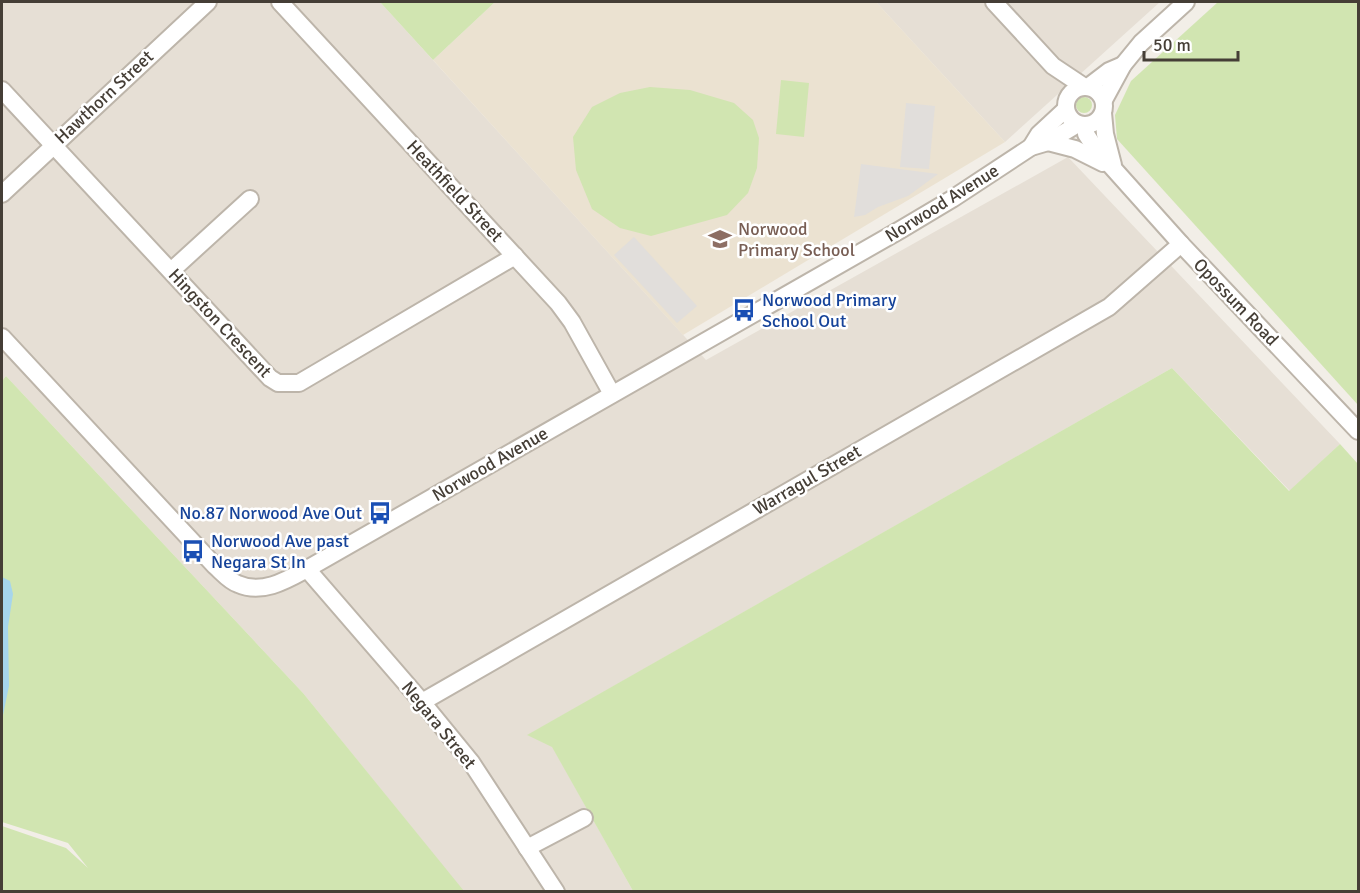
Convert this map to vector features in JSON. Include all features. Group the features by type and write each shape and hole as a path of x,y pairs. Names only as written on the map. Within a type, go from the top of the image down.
{"street":[{"name":"Hawthorn Street","path":"2,194 207,2"},
{"name":"Heathfield Street","path":"280,2 565,312 612,394"},
{"path":"994,2 1053,66 1085,86 1098,91 1103,107"},
{"path":"1053,66 1070,118 1082,125 1096,122 1123,65 1141,43 1186,2"},
{"path":"1066,103 1074,90 1123,65"},
{"name":"Hingston Crescent","path":"2,90 270,378 278,383 289,385 299,383 515,256"},
{"name":"Norwood Avenue","path":"1031,147 1039,134 1066,103"},
{"name":"Opossum Road","path":"1103,107 1109,155 1116,172"},
{"name":"Opossum Road","path":"1082,125 1095,148 1181,244 1359,431"},
{"name":"Norwood Avenue","path":"2,337 226,576 238,585 267,587 283,582 307,569 900,230 1031,147 1048,142 1082,125"},
{"path":"1048,142 1097,158 1116,172"},
{"path":"171,271 250,199"},
{"name":"Warragul Street","path":"422,702 1109,307 1181,244"},
{"name":"Negara Street","path":"307,569 471,762 556,891"},
{"path":"527,848 584,818"}],"shaded area":[{"path":"2,2 380,2 706,360 1068,157 1340,444 1290,491 1172,368 528,735 552,746 633,891 464,892 303,693 6,376 2,381"},
{"name":"Norwood Primary School","path":"495,2 876,2 1005,142 683,335 433,60"},
{"path":"876,2 1160,2 1005,142"},
{"path":"906,103 935,106 929,169 900,167"},
{"path":"861,164 938,174 908,196 878,207 865,215 854,217"},
{"path":"634,237 697,306 677,323 614,255"}],"green space":[{"path":"380,2 495,2 433,60"},
{"path":"1218,2 1358,2 1358,405 1117,139 1115,115 1131,81"},
{"path":"781,80 809,83 804,137 776,134"},
{"path":"650,87 690,90 734,103 753,120 759,138 757,168 748,193 727,215 651,236 620,228 592,209 576,170 573,137 592,107 620,93"},
{"path":"1081,97 1087,97 1092,105 1090,111 1081,113 1076,108 1076,102"},
{"path":"1172,368 1289,491 1340,444 1358,464 1358,891 633,891 552,747 527,735"},
{"path":"6,376 303,693 464,891 2,891 2,826 66,848 88,868 68,843 2,822 2,381"}],"water":[{"path":"2,577 10,581 13,594 8,627 9,686 2,720"}],"place":[{"name":"Norwood Primary School","path":"720,239"},
{"name":"Norwood Primary School Out","path":"744,310"},
{"name":"No.87 Norwood Ave Out","path":"380,513"},
{"name":"Norwood Ave past Negara St In","path":"193,551"}]}
